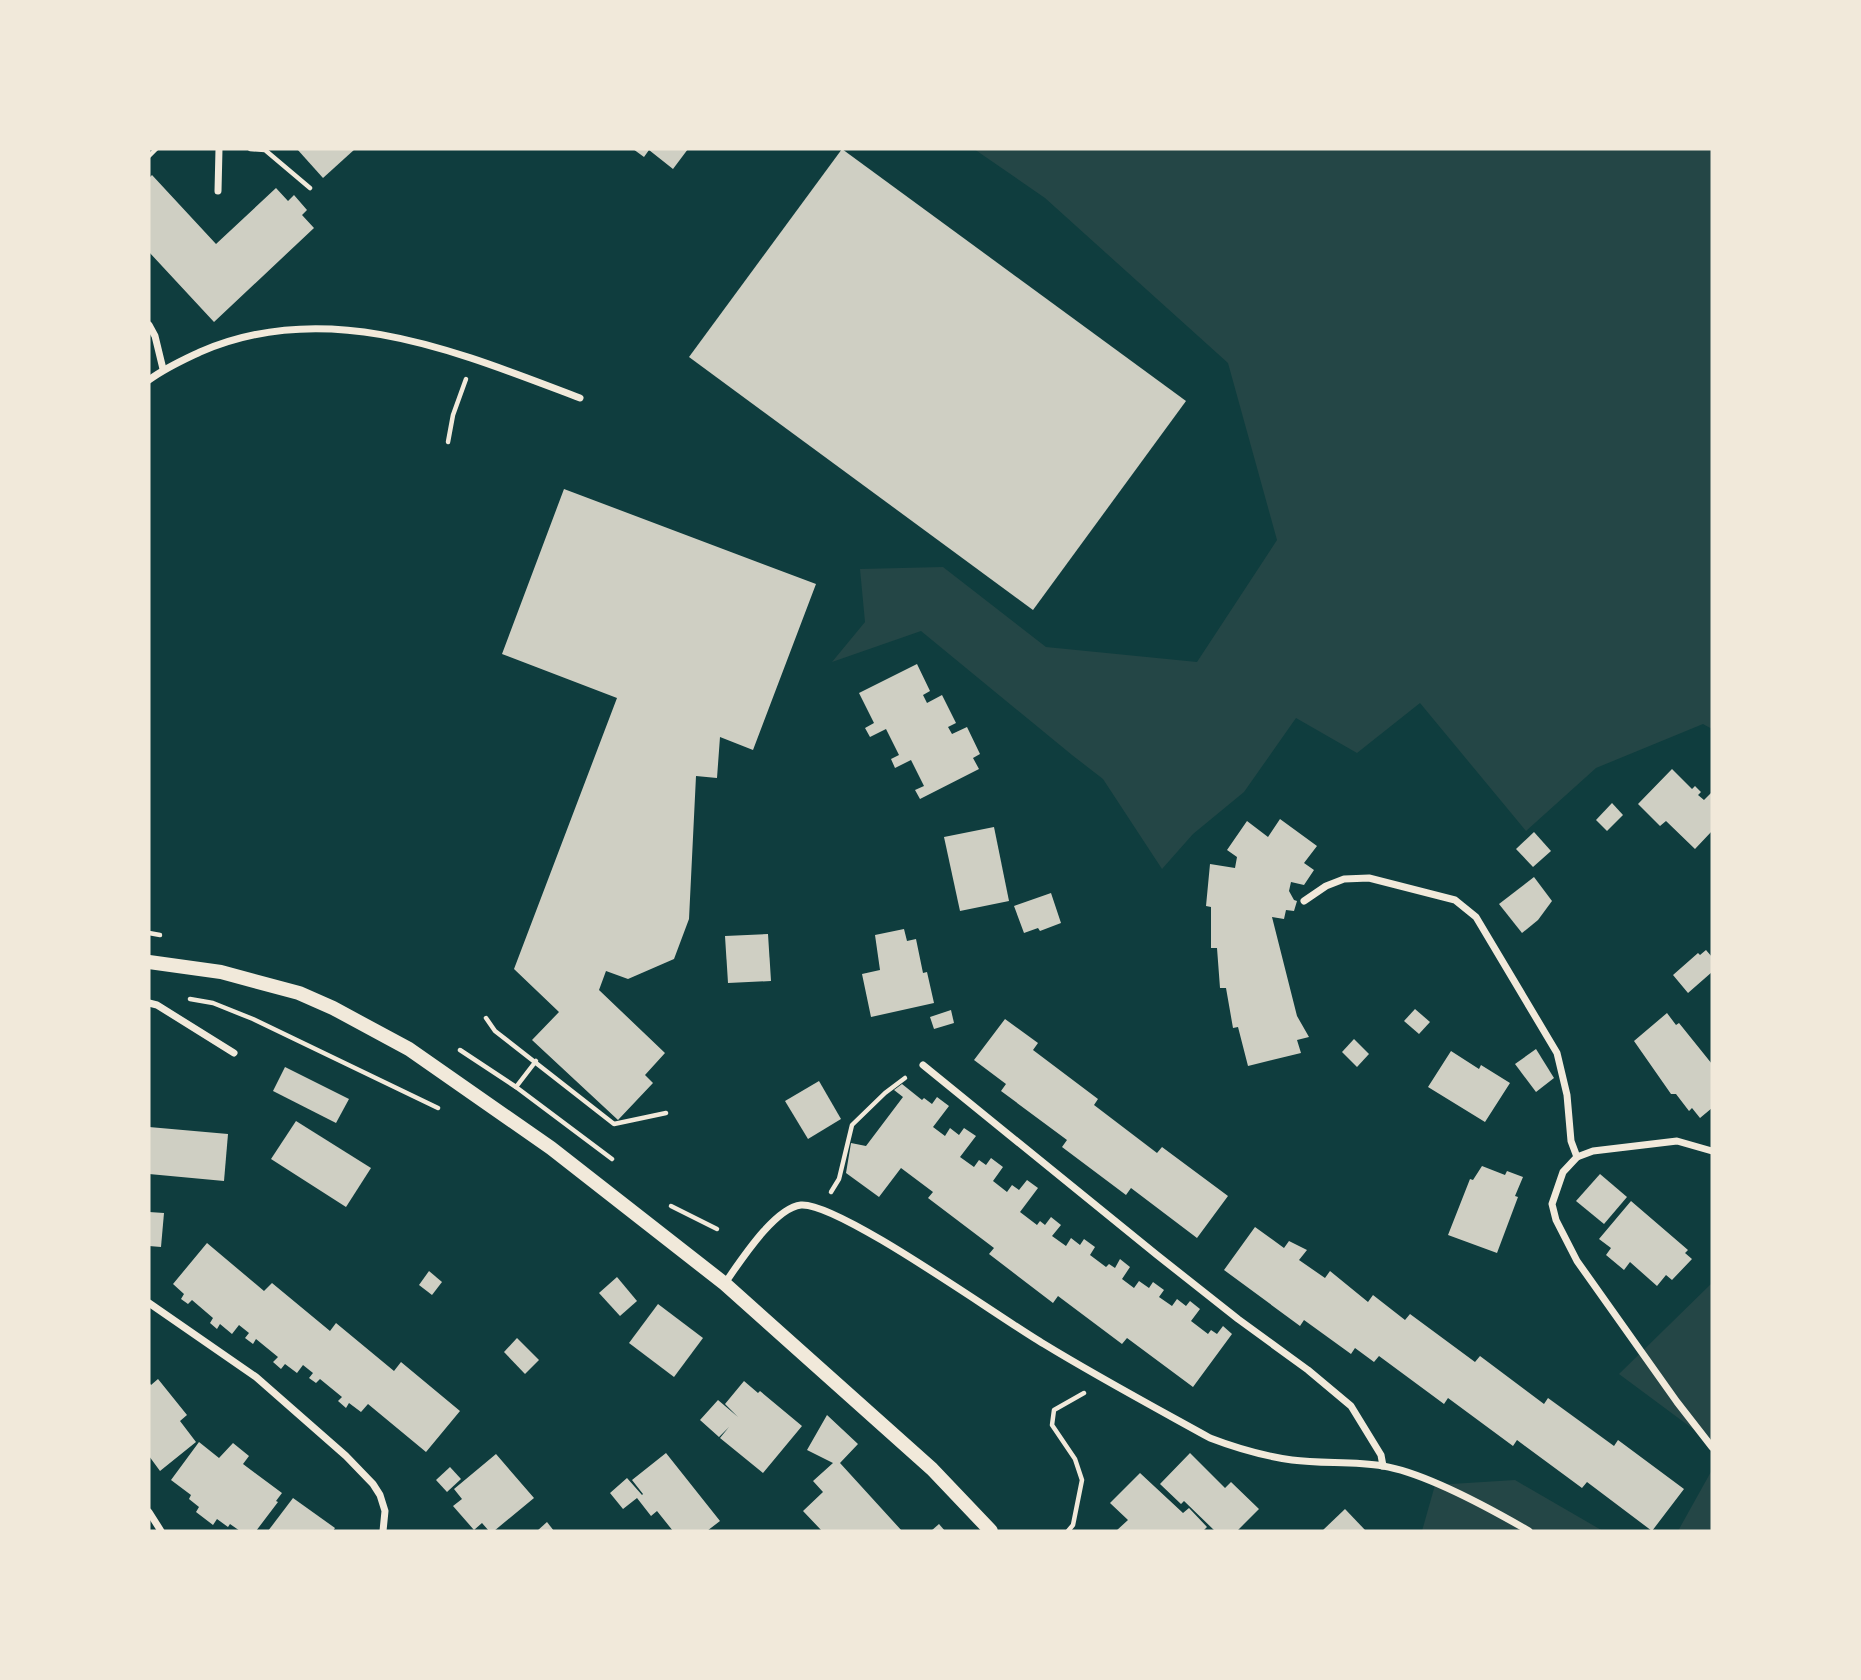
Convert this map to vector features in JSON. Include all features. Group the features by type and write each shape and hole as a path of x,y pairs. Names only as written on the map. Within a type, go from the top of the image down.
{"main road":[{"path":"149,962 221,972 299,993 409,1049 551,1148 725,1284 932,1469 991,1531"}],"street":[{"path":"218,191 219,149"},
{"path":"149,325 155,336 163,369"},
{"path":"149,380 163,369 218,345 261,332 314,329 373,332 431,345 580,398"},
{"path":"1304,901 1326,886 1344,879 1369,878 1455,900 1467,908 1476,917 1557,1053 1567,1095 1571,1141 1577,1157"},
{"path":"153,1004 234,1053"},
{"path":"923,1065 1157,1255 1352,1406 1381,1455 1383,1466"},
{"path":"1712,1151 1677,1142 1616,1147 1577,1157 1563,1172 1552,1204 1556,1220 1577,1261 1712,1447"},
{"path":"725,1284 748,1250 786,1212 800,1205 821,1207 886,1244 1042,1344 1210,1438 1236,1448 1291,1460 1383,1466 1455,1492 1529,1531"},
{"path":"149,1303 256,1377 346,1456 380,1494 385,1511 383,1531"},
{"path":"149,1512 161,1531"}],"path":[{"path":"149,156 156,149"},
{"path":"250,149 265,150 310,188"},
{"path":"448,442 453,415 473,359"},
{"path":"153,1004 161,996 214,1003 314,1047 438,1108"},
{"path":"486,1018 495,1031 614,1124 666,1113"},
{"path":"516,1087 536,1061"},
{"path":"839,1179 852,1125 885,1093"},
{"path":"1068,1531 1073,1525 1082,1480 1075,1459 1052,1425 1054,1410 1105,1379"}],"shaded area":[{"path":"974,149 1712,149 1712,729 1703,724 1596,768 1526,831 1420,703 1357,753 1296,718 1244,792 1193,834 1162,869 1103,779 921,631 832,662 865,622 860,569 943,567 1046,647 1197,662 1277,540 1228,363 1045,198"},
{"path":"1712,1283 1712,1443 1619,1374"},
{"path":"1712,1470 1712,1531 1678,1531"},
{"path":"1515,1480 1603,1531 1422,1531 1435,1485"}],"building":[{"path":"297,149 355,149 323,178"},
{"path":"633,149 688,149 673,169 649,150 644,157"},
{"path":"842,149 1186,401 1033,610 689,357"},
{"path":"152,175 216,244 276,188 288,201 294,195 307,210 302,215 314,228 214,322 149,252 149,178"},
{"path":"564,489 816,584 753,750 720,737 717,778 696,776 689,919 674,959 628,979 606,971 599,990 665,1053 645,1075 653,1083 618,1120 532,1040 559,1012 514,969 617,698 502,654"},
{"path":"917,664 930,691 923,695 927,703 942,695 956,723 948,727 952,734 967,727 980,754 973,758 979,769 920,799 915,790 924,786 911,760 895,768 891,759 899,755 886,729 870,737 865,728 874,723 859,693"},
{"path":"1672,769 1692,789 1695,786 1701,792 1698,795 1704,800 1712,792 1712,831 1695,849 1666,821 1660,826 1638,804"},
{"path":"1612,803 1623,815 1607,831 1596,820"},
{"path":"1280,819 1317,846 1304,863 1314,870 1304,885 1291,882 1289,891 1297,901 1294,911 1286,910 1284,919 1272,917 1297,1016 1309,1037 1297,1040 1301,1053 1248,1066 1238,1027 1233,1028 1226,988 1220,988 1217,948 1211,948 1211,907 1206,906 1210,864 1235,868 1237,857 1227,850 1247,821 1268,837"},
{"path":"994,827 1009,901 960,911 944,837"},
{"path":"1534,832 1551,851 1533,867 1516,849"},
{"path":"1534,877 1552,901 1538,920 1522,933 1499,904"},
{"path":"1051,893 1061,923 1040,931 1038,928 1024,933 1014,906"},
{"path":"904,929 907,941 916,939 923,973 927,972 934,1003 871,1017 862,974 880,970 875,935"},
{"path":"768,934 771,981 728,983 725,936"},
{"path":"1706,950 1712,957 1712,972 1688,993 1673,975 1698,953 1700,955"},
{"path":"1415,1009 1430,1022 1419,1034 1404,1021"},
{"path":"951,1010 954,1023 934,1029 930,1017"},
{"path":"1667,1013 1676,1025 1679,1023 1712,1064 1712,1108 1700,1118 1692,1108 1689,1111 1676,1094 1671,1094 1634,1041"},
{"path":"1005,1019 1038,1043 1033,1050 1098,1099 1094,1105 1157,1153 1162,1147 1228,1196 1197,1238 1131,1188 1126,1195 1062,1147 1067,1140 1001,1091 1006,1084 974,1060"},
{"path":"1354,1039 1369,1054 1357,1067 1342,1052"},
{"path":"1536,1049 1554,1078 1536,1092 1515,1064"},
{"path":"1451,1051 1479,1069 1481,1065 1510,1083 1485,1122 1428,1087"},
{"path":"285,1067 349,1099 336,1123 273,1091"},
{"path":"819,1081 841,1119 808,1139 785,1101"},
{"path":"902,1084 922,1100 924,1098 932,1104 937,1097 949,1106 933,1127 945,1136 950,1128 959,1135 964,1128 976,1136 960,1157 974,1167 979,1160 986,1165 991,1158 1003,1167 993,1181 1007,1192 1012,1185 1019,1190 1027,1180 1038,1188 1020,1212 1037,1225 1040,1221 1045,1225 1051,1217 1061,1225 1052,1236 1066,1246 1071,1238 1080,1245 1084,1239 1095,1247 1090,1255 1106,1267 1109,1264 1115,1268 1120,1259 1130,1267 1122,1279 1134,1288 1139,1281 1149,1288 1153,1282 1164,1290 1159,1297 1172,1306 1177,1299 1186,1306 1190,1301 1200,1309 1191,1321 1208,1334 1211,1330 1217,1334 1223,1326 1232,1334 1193,1387 1127,1338 1122,1344 1058,1296 1053,1303 989,1254 994,1248 928,1198 933,1192 901,1168 879,1197 846,1173 851,1143 866,1146 903,1097 894,1090"},
{"path":"296,1121 371,1168 346,1207 271,1159"},
{"path":"149,1127 228,1134 224,1181 149,1174"},
{"path":"1482,1166 1505,1175 1507,1171 1523,1177 1497,1253 1448,1235 1470,1179 1473,1180"},
{"path":"1600,1174 1627,1197 1604,1224 1576,1201"},
{"path":"1631,1201 1688,1250 1685,1253 1692,1259 1672,1280 1666,1275 1657,1286 1630,1262 1624,1270 1606,1255 1611,1248 1599,1239"},
{"path":"149,1212 164,1213 161,1247 149,1246"},
{"path":"1255,1227 1284,1248 1289,1241 1307,1250 1299,1260 1325,1278 1330,1271 1368,1302 1373,1295 1405,1320 1410,1314 1475,1362 1480,1356 1544,1404 1548,1398 1614,1446 1618,1440 1684,1489 1652,1531 1587,1482 1582,1488 1517,1440 1513,1446 1448,1398 1444,1404 1379,1356 1374,1362 1355,1348 1351,1354 1304,1320 1300,1326 1224,1270"},
{"path":"207,1243 264,1291 272,1283 330,1331 336,1323 394,1371 401,1362 460,1411 426,1452 368,1404 361,1412 349,1403 346,1408 338,1401 342,1397 320,1379 316,1383 309,1378 313,1373 303,1365 297,1373 285,1364 281,1369 273,1362 278,1357 256,1339 253,1344 245,1338 249,1333 239,1325 232,1334 220,1324 217,1329 210,1323 213,1318 192,1300 188,1304 181,1299 184,1294 173,1284"},
{"path":"429,1271 442,1282 432,1295 419,1285"},
{"path":"617,1277 637,1301 620,1316 599,1293"},
{"path":"658,1304 703,1338 674,1377 629,1343"},
{"path":"517,1338 539,1360 525,1374 504,1352"},
{"path":"158,1379 187,1415 180,1421 196,1442 160,1471 149,1456 149,1382 151,1385"},
{"path":"744,1381 802,1426 763,1473 720,1438 729,1427 719,1437 700,1420 718,1400 738,1417 725,1404"},
{"path":"827,1415 858,1444 840,1463 902,1531 822,1531 803,1511 823,1492 813,1481 833,1463 807,1450"},
{"path":"199,1442 219,1458 233,1443 249,1456 243,1464 282,1493 256,1531 240,1531 217,1519 213,1525 196,1512 199,1507 189,1499 191,1495 171,1480"},
{"path":"666,1453 720,1521 707,1531 673,1531 657,1511 651,1516 637,1498 623,1509 610,1493 627,1478 642,1495 632,1480"},
{"path":"1190,1453 1225,1488 1231,1482 1259,1509 1237,1531 1215,1531 1184,1501 1181,1504 1160,1484"},
{"path":"496,1454 534,1498 494,1531 489,1531 482,1523 474,1530 453,1506 462,1499 454,1489"},
{"path":"450,1467 461,1479 447,1492 436,1480"},
{"path":"1140,1473 1183,1513 1189,1508 1207,1527 1203,1531 1116,1531 1128,1520 1110,1503"},
{"path":"293,1498 335,1528 333,1531 268,1531"},
{"path":"1345,1509 1366,1531 1322,1531"},
{"path":"547,1522 554,1531 537,1531"},
{"path":"939,1524 945,1531 931,1531"}]}
